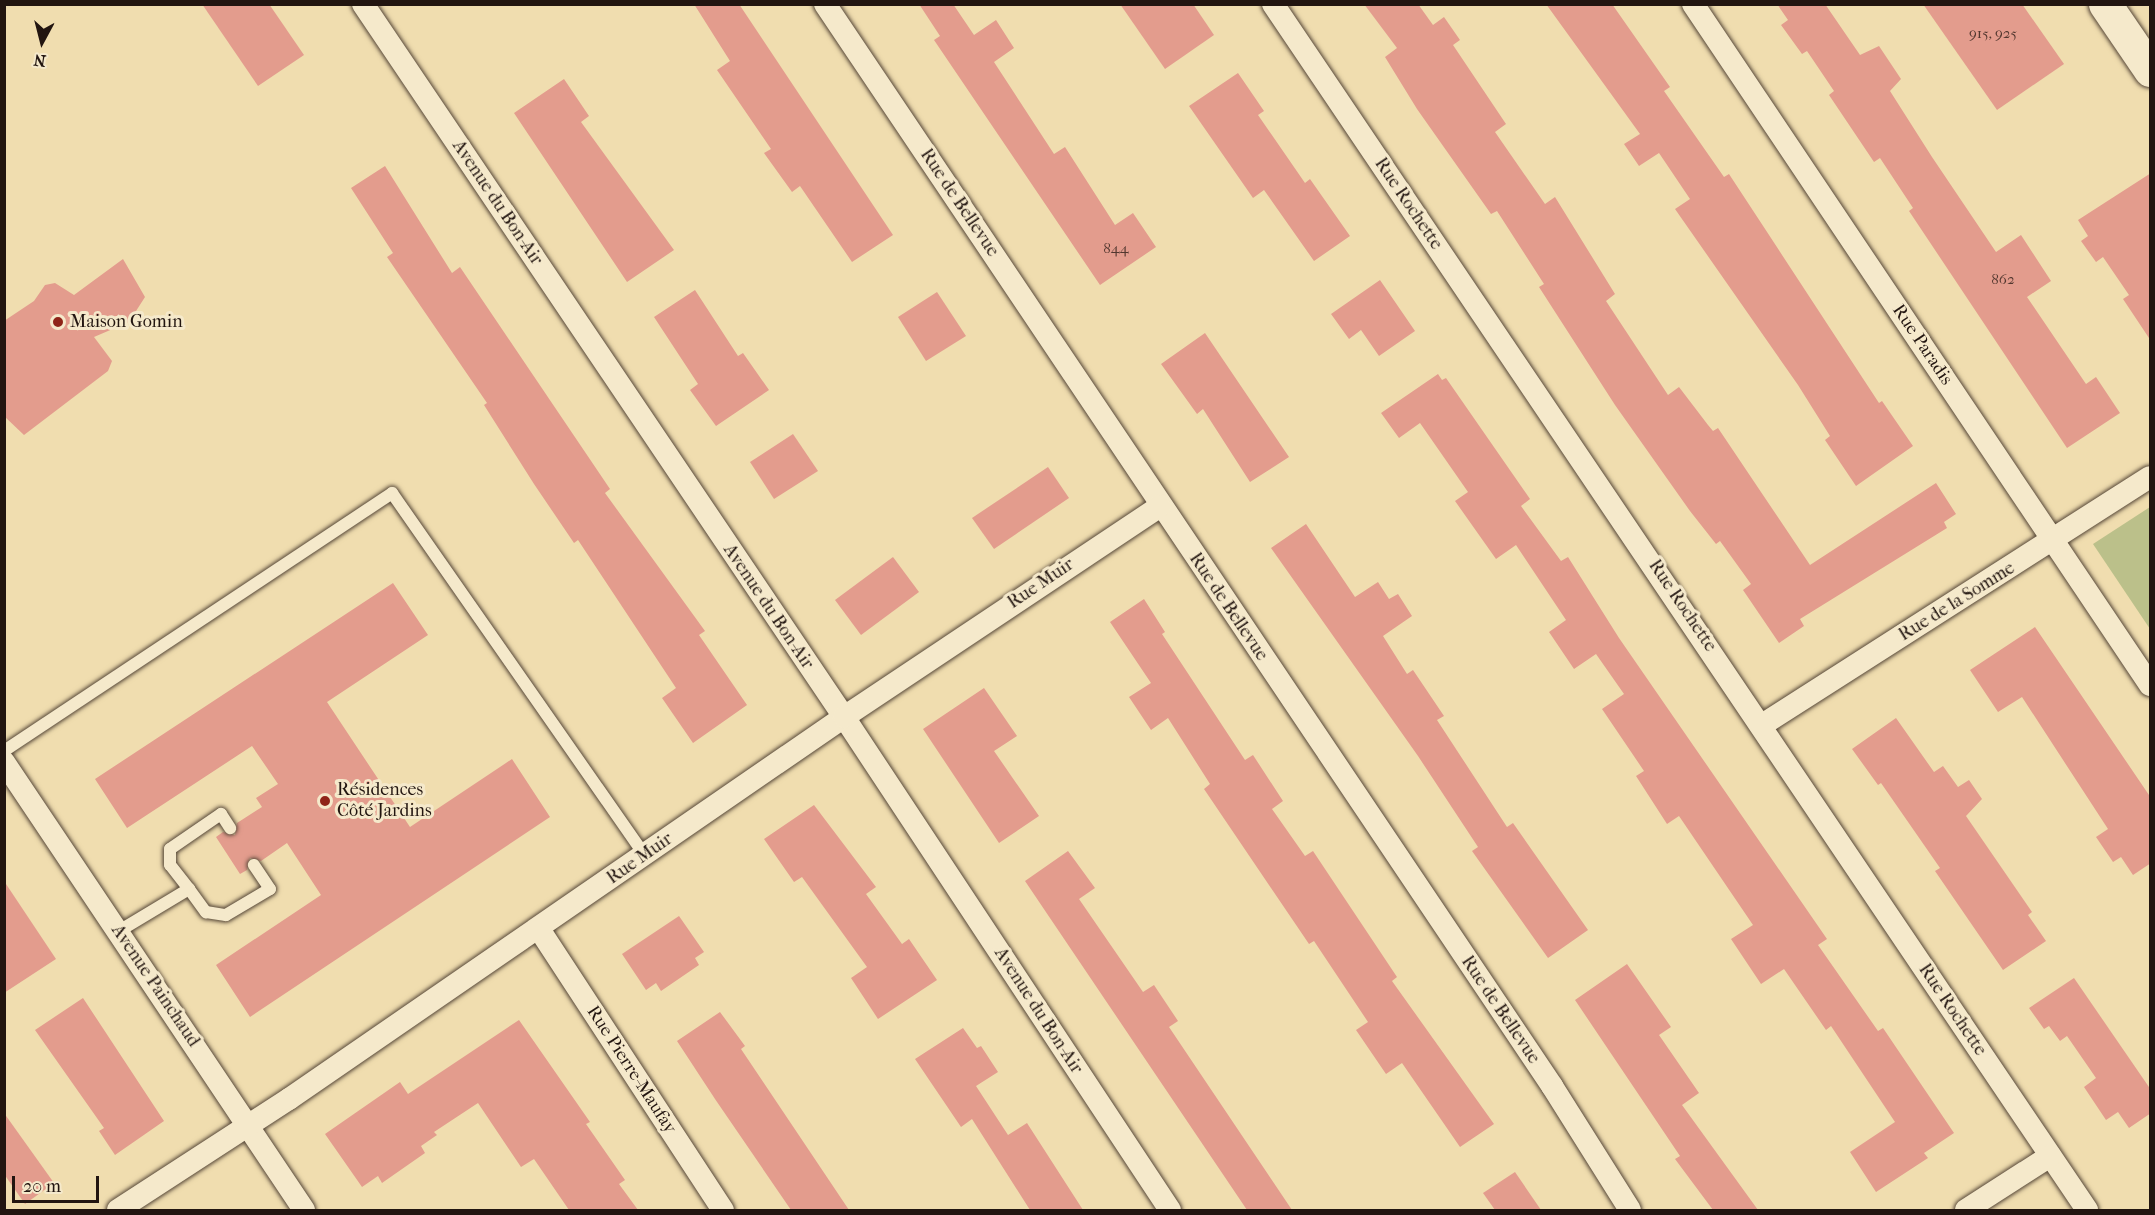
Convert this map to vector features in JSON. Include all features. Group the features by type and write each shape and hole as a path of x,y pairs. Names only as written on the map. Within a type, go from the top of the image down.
{"street":[{"name":"Avenue du Bon-Air","path":"363,4 844,717 1170,1210"},
{"name":"Rue de Bellevue","path":"825,4 1160,506 1546,1076 1630,1210"},
{"name":"Rue Rochette","path":"1273,4 1762,725 2087,1210"},
{"name":"Rue Paradis","path":"1693,4 2151,685"},
{"path":"2104,4 2151,70"},
{"name":"Rue de la Somme","path":"1762,725 2053,542 2151,477"},
{"name":"Rue Muir","path":"118,1210 539,930 844,717 1160,506"},
{"name":"Avenue Painchaud","path":"4,762 304,1210"},
{"name":"Rue Pierre-Maufay","path":"539,930 723,1210"},
{"path":"1966,1210 2050,1156"}],"lane":[{"path":"4,751 392,493 645,855"},
{"path":"230,828 221,814 170,849 170,865 206,912 226,915 270,889 254,865"},
{"path":"119,931 189,889"}],"green space":[{"path":"2150,507 2150,629 2093,544"}],"building":[{"path":"202,4 269,4 304,55 258,86"},
{"path":"694,4 739,4 893,235 852,262 800,186 792,192 764,153 771,149 717,70 730,61"},
{"path":"919,4 953,4 974,35 996,20 1014,48 994,62 1054,154 1065,147 1115,225 1133,213 1156,247 1100,285 934,40 940,36"},
{"path":"1120,4 1193,4 1214,35 1165,69"},
{"path":"1364,4 1418,4 1433,25 1444,17 1460,40 1453,45 1506,124 1495,132 1545,204 1555,197 1615,294 1606,301 1668,395 1679,387 1713,431 1718,428 1810,565 1936,483 1956,514 1944,522 1947,528 1800,619 1804,626 1779,643 1743,590 1751,584 1720,541 1716,544 1690,511 1615,405 1539,287 1544,284 1497,211 1491,214 1417,109 1385,57 1397,48"},
{"path":"1546,4 1612,4 1670,87 1664,91 1724,177 1729,174 1879,403 1882,401 1913,446 1856,486 1825,440 1830,436 1798,385 1675,209 1690,199 1659,153 1639,166 1624,144 1640,134"},
{"path":"1777,4 1825,4 1860,55 1879,46 1901,79 1890,91 1932,157 1996,252 2021,235 2051,281 2027,297 2086,384 2096,377 2120,413 2067,448 1909,211 1913,208 1880,158 1874,162 1829,95 1834,91 1807,51 1802,54 1781,25 1788,20"},
{"path":"1923,4 2022,4 2064,64 1997,110"},
{"path":"1238,73 1264,111 1258,115 1305,183 1310,179 1350,236 1314,261 1264,190 1253,198 1189,106"},
{"path":"564,79 589,116 581,122 674,250 627,282 514,113"},
{"path":"385,166 452,273 460,267 610,489 605,493 705,631 699,635 747,705 693,743 662,698 676,688 578,540 574,543 534,484 484,405 487,403 387,257 393,253 351,188"},
{"path":"2151,173 2151,341 2123,299 2129,295 2103,257 2096,262 2081,241 2088,236 2078,220"},
{"path":"123,259 145,297 129,322 94,337 112,361 108,371 24,435 4,416 4,321 34,301 45,285 55,283 74,295"},
{"path":"1380,280 1415,331 1379,356 1361,330 1349,339 1331,314"},
{"path":"695,290 738,356 743,353 769,390 716,426 690,390 698,384 654,317"},
{"path":"937,292 966,336 926,361 898,317"},
{"path":"1205,333 1289,457 1250,482 1203,409 1197,414 1161,364"},
{"path":"1438,374 1442,380 1446,378 1530,499 1521,506 1561,561 1568,557 1619,638 1827,939 1818,945 1878,1031 1883,1028 1954,1133 1924,1153 1928,1158 1876,1192 1850,1152 1895,1122 1831,1026 1826,1030 1784,969 1761,984 1731,939 1753,925 1679,816 1667,824 1636,776 1644,771 1602,709 1624,694 1596,654 1574,669 1549,632 1566,620 1516,545 1496,559 1455,501 1468,492 1420,423 1399,438 1381,413"},
{"path":"793,434 818,471 774,499 750,462"},
{"path":"1048,467 1069,498 994,549 972,518"},
{"path":"1306,524 1355,597 1378,582 1389,599 1398,594 1412,616 1383,636 1407,674 1413,670 1444,716 1437,720 1507,827 1513,823 1588,930 1548,958 1472,851 1478,847 1418,756 1271,548"},
{"path":"893,557 919,592 861,635 835,600"},
{"name":"Résidences Côté Jardins","path":"393,583 428,635 327,702 410,827 512,759 550,817 250,1017 216,965 321,895 287,843 261,861 250,858 247,870 240,874 216,837 223,832 235,835 237,823 262,807 256,798 278,784 252,746 127,828 95,779"},
{"path":"1144,599 1165,632 1162,634 1245,760 1253,755 1283,801 1272,809 1305,856 1313,851 1397,977 1392,981 1494,1124 1460,1147 1402,1063 1386,1074 1356,1030 1368,1022 1314,941 1309,944 1204,789 1210,784 1168,718 1151,730 1129,697 1151,683 1110,622"},
{"path":"2035,627 2151,798 2151,863 2133,875 2121,857 2113,862 2096,837 2108,829 2022,697 1998,712 1970,670"},
{"path":"984,688 1017,736 994,751 1039,816 999,843 923,729"},
{"path":"1896,718 1934,772 1943,766 1958,787 1969,780 1982,799 1966,816 2032,912 2028,915 2046,941 2003,970 1935,871 1940,868 1881,783 1878,785 1852,749"},
{"path":"814,805 876,887 866,894 902,944 909,939 937,980 878,1019 851,978 867,967 802,877 794,882 764,839"},
{"path":"1068,851 1095,888 1079,899 1143,992 1154,985 1178,1021 1169,1027 1292,1210 1247,1210 1025,881"},
{"path":"4,881 56,959 4,993"},
{"path":"679,916 704,952 695,958 699,965 661,991 656,983 646,990 622,954"},
{"path":"1627,964 1671,1027 1659,1035 1699,1093 1682,1105 1758,1210 1713,1210 1675,1159 1680,1156 1575,1000"},
{"path":"2074,978 2151,1090 2151,1113 2129,1128 2118,1112 2106,1120 2084,1087 2096,1078 2067,1036 2060,1041 2049,1026 2044,1029 2029,1008"},
{"path":"83,998 164,1121 115,1155 99,1131 104,1128 35,1030"},
{"path":"720,1012 745,1046 741,1049 849,1210 791,1210 677,1041"},
{"path":"519,1020 590,1122 586,1124 625,1180 619,1184 638,1210 569,1210 534,1159 521,1167 478,1103 434,1132 437,1135 421,1146 425,1153 382,1183 378,1176 362,1187 325,1134 400,1082 408,1094"},
{"path":"963,1028 977,1048 981,1046 998,1072 976,1086 1008,1135 1027,1123 1083,1210 1030,1210 972,1119 961,1127 915,1059"},
{"path":"4,1113 54,1183 25,1204 4,1174"},
{"path":"1515,1172 1541,1210 1495,1210 1483,1193"}],"place":[{"name":"Maison Gomin","path":"58,322"},
{"name":"Résidences Côté Jardins","path":"325,801"}]}
